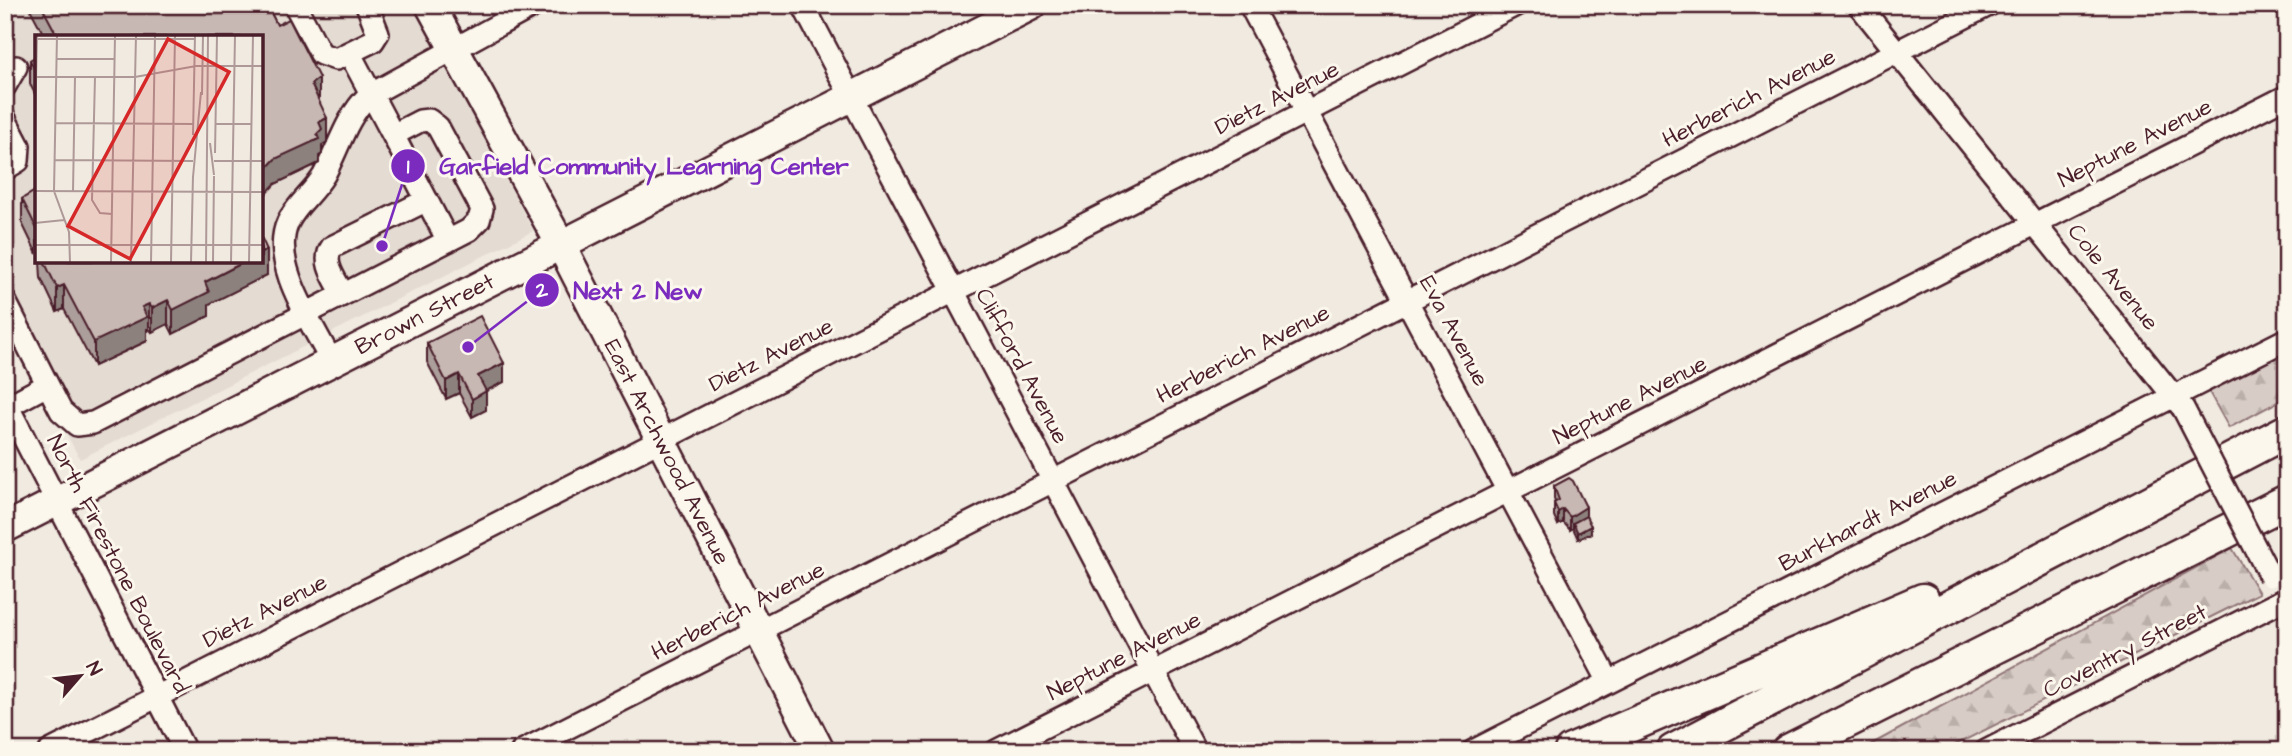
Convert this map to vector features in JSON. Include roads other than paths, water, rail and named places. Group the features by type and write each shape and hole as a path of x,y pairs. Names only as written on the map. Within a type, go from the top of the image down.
{"highway":[{"path":"1672,751 2287,431"},
{"path":"1788,751 2287,501"},
{"path":"1571,751 2124,514"},
{"path":"1822,751 1964,665"}],"main road":[{"name":"East Archwood Avenue","path":"430,5 561,245 820,751"},
{"name":"Brown Street","path":"5,528 1032,5"}],"street":[{"path":"295,5 321,54 336,59 373,41 377,33 367,5"},
{"path":"331,361 285,267 281,244 288,221 322,177 352,112 371,94 535,5"},
{"name":"Clifford Avenue","path":"803,5 1195,751"},
{"name":"Eva Avenue","path":"1250,5 1609,682"},
{"name":"Dietz Avenue","path":"50,751 1516,5"},
{"name":"Cole Avenue","path":"1858,5 2179,402 2285,601"},
{"name":"Herberich Avenue","path":"522,751 1989,5"},
{"path":"351,54 448,241"},
{"name":"Neptune Avenue","path":"996,751 2287,96"},
{"path":"5,119 19,146 18,161 5,169"},
{"path":"5,301 61,411 77,425 93,423 470,230 479,220 482,209 438,127 429,120 420,121 393,135"},
{"path":"343,294 327,261 332,247 427,200"},
{"name":"Burkhardt Avenue","path":"1473,751 2179,402 2287,339"},
{"path":"7,403 47,385"},
{"name":"North Firestone Boulevard","path":"7,403 185,751"},
{"name":"Coventry Street","path":"1986,751 2285,601"}],"place":[{"name":"Garfield Community Learning Center","path":"382,246"},
{"name":"Next 2 New","path":"468,347"}]}
